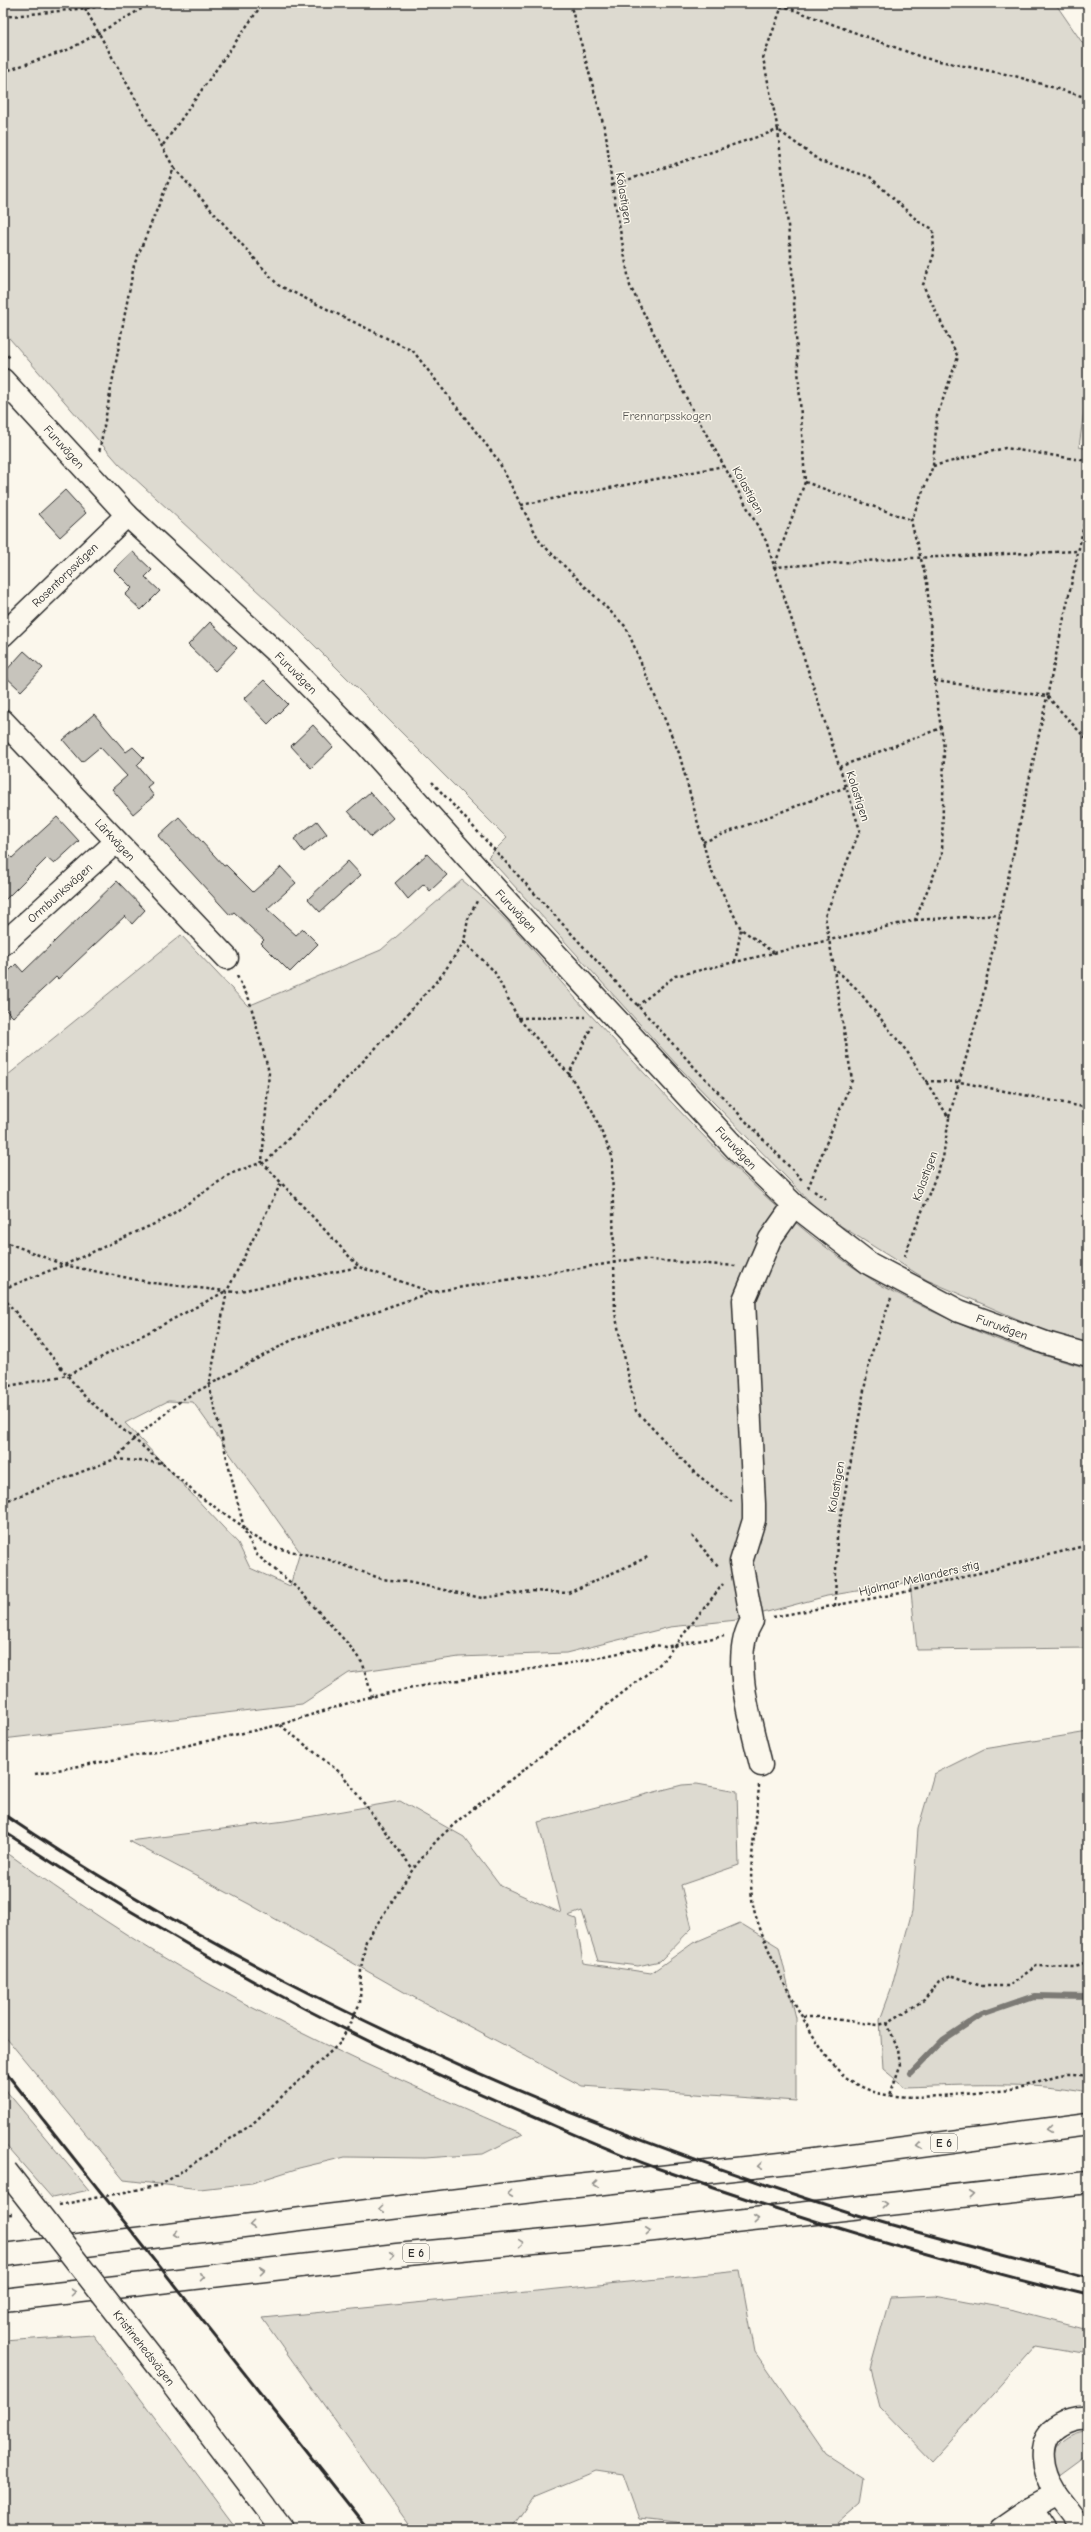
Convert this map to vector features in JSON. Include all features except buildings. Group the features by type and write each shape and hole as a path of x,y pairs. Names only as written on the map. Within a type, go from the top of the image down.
{"main road":[{"name":"Furuvägen","path":"3,380 127,515 279,654 365,742 502,896 697,1107 766,1180 794,1206 870,1264 904,1266 959,1311 1046,1343 1088,1355"},
{"name":"Rosentorpsvägen","path":"3,635 127,515"},
{"name":"Lärkvägen","path":"3,721 227,958"},
{"name":"Ormbunksvägen","path":"3,944 116,842"},
{"path":"761,1765 744,1680 748,1627 735,1570 754,1520 743,1318 744,1300 756,1268 770,1238 794,1206"},
{"name":"E 6","path":"3,2255 541,2190 799,2162 1088,2124"},
{"name":"Kristinehedsvägen","path":"4,2170 162,2371 282,2529"},
{"name":"E 6","path":"3,2300 397,2254 617,2235 1088,2182"},
{"path":"1082,2529 1047,2481 1042,2463 1044,2440 1053,2428 1071,2419 1088,2418"},
{"path":"1001,2529 1030,2509 1056,2495"},
{"path":"1030,2509 1043,2529"}],"path":[{"path":"82,3 86,7 100,32 163,145 174,168 278,285 413,351 498,460 540,542 626,627 679,753 710,868 741,929 774,953"},
{"path":"3,17 134,3"},
{"path":"3,72 70,49 152,3"},
{"path":"163,145 263,3"},
{"name":"Kolastigen","path":"570,3 606,134 612,185 630,286 690,405 766,541 860,830 825,916 852,1080 809,1187 794,1206"},
{"path":"775,3 924,58 1015,76 1088,98"},
{"path":"782,6 763,58 778,130 791,254 805,482 774,567 920,558 1078,551"},
{"path":"612,185 778,130"},
{"path":"778,130 820,161 870,177 919,222 933,229 934,254 923,285 958,357 937,416 933,466 911,520 927,582 934,681 944,748 942,855 915,920"},
{"path":"99,456 134,264 174,168"},
{"path":"933,466 1005,448 1088,461"},
{"path":"521,505 724,466"},
{"path":"805,482 911,520"},
{"name":"Kolastigen","path":"835,1606 837,1536 870,1358 943,1158 949,1118 980,1009 1088,506"},
{"path":"934,681 1047,696 1088,741"},
{"path":"839,767 941,728"},
{"path":"703,842 846,787"},
{"path":"3,1288 64,1265 165,1219 230,1174 268,1160 395,1028 442,975 464,942 468,919 479,897"},
{"path":"637,1006 676,976 915,920 1000,915"},
{"path":"735,962 741,929"},
{"path":"464,942 494,971 518,1018 569,1074 592,1110 612,1156 615,1313 636,1411 694,1472 754,1520"},
{"path":"227,958 249,999 269,1072 262,1162 359,1267 432,1292"},
{"path":"834,968 857,989 908,1053 949,1118"},
{"path":"518,1018 588,1017"},
{"path":"569,1074 593,1024"},
{"path":"925,1081 960,1082 1088,1108"},
{"path":"244,1528 209,1385 227,1291 282,1184"},
{"path":"809,1187 830,1203"},
{"path":"3,1241 64,1265 153,1283 235,1292 359,1267"},
{"path":"898,1255 904,1266"},
{"path":"3,1502 115,1458 135,1438 183,1400 292,1340 432,1292 636,1259 756,1268"},
{"path":"3,1387 68,1375 227,1291"},
{"path":"3,1297 86,1398 135,1438 196,1494 241,1525 250,1536 276,1548 327,1559 382,1579 407,1582 482,1598 532,1591 568,1593 650,1556"},
{"path":"115,1458 162,1463"},
{"path":"241,1525 257,1555 296,1587 319,1615 349,1645 363,1664 372,1697"},
{"path":"56,2205 161,2186 251,2125 340,2043 360,2003 361,1969 366,1941 412,1869 437,1840 460,1819 651,1672 669,1656 735,1570 692,1536"},
{"name":"Hjalmar Mellanders stig","path":"34,1774 162,1751 279,1725 372,1697 426,1685 577,1662 656,1645 665,1647 678,1645 835,1606 901,1593 1088,1545"},
{"path":"279,1725 342,1774 412,1869"},
{"path":"761,1765 751,1890 752,1905 757,1924 790,1992 803,2017 835,2068 845,2077 876,2093 890,2095 962,2094 1015,2089 1060,2075 1082,2075 1088,2078"},
{"path":"803,2017 878,2025 887,2023 924,2000 939,1981 951,1975 982,1986 1009,1986 1036,1966 1075,1967 1088,1963"},
{"path":"887,2023 898,2049 900,2066 890,2095"},
{"path":"3,2215 18,2212"}],"green space":[{"name":"Frennarpsskogen","path":"3,3 1055,3 1088,51 1088,382 1079,447 1088,449 1088,1344 1057,1336 927,1280 822,1214 678,1066 488,857 507,838 291,622 119,464 3,331"},
{"path":"462,880 511,925 585,1009 720,1153 794,1221 832,1252 880,1285 953,1321 1019,1347 1088,1368 1088,1648 917,1650 910,1582 827,1596 737,1620 670,1627 566,1653 459,1657 349,1673 302,1704 3,1739 3,1079 181,935 248,1006 381,950","holes":["168,1401 193,1402 300,1552 290,1586 250,1568 238,1543 125,1423"]},
{"path":"1088,1732 1088,2093 1064,2089 1019,2085 905,2087 883,2069 880,2020 891,1990 912,1911 918,1829 934,1774 984,1749"},
{"path":"697,1784 737,1791 739,1865 681,1885 692,1928 660,1961 638,1966 598,1961 582,1911 568,1916 576,1919 583,1963 651,1973 693,1943 740,1923 779,1947 796,2018 796,2101 582,2086 404,1992 249,1904 129,1841 285,1821 400,1801 464,1837 501,1886 561,1913 538,1822 682,1785"},
{"path":"3,1850 131,1937 184,1970 249,2006 365,2064 523,2134 483,2154 425,2158 345,2157 299,2168 252,2183 200,2189 124,2180 3,2034"},
{"path":"3,2087 89,2190 52,2198 3,2142"},
{"path":"740,2271 755,2352 825,2454 864,2479 860,2504 831,2529 710,2527 639,2519 623,2475 596,2471 533,2497 511,2529 412,2529 262,2318"},
{"path":"935,2295 1015,2310 1088,2329 1088,2332 1082,2353 1036,2345 932,2461 880,2407 870,2369 890,2297"},
{"path":"93,2335 238,2529 3,2529 3,2341"},
{"path":"1088,2431 1088,2455 1058,2477 1053,2458 1057,2447 1065,2438 1076,2433"}],"waterway":[{"path":"911,2073 943,2040 982,2014 1034,1996 1088,1997"}],"railway":[{"path":"3,1814 102,1877 204,1937 309,1993 416,2045 525,2093 635,2138 746,2178 858,2215 1088,2277"},
{"path":"3,1831 129,1910 193,1948 325,2019 459,2084 590,2141 654,2167 707,2186 869,2238 1088,2296"},
{"path":"3,2069 368,2529"}]}
